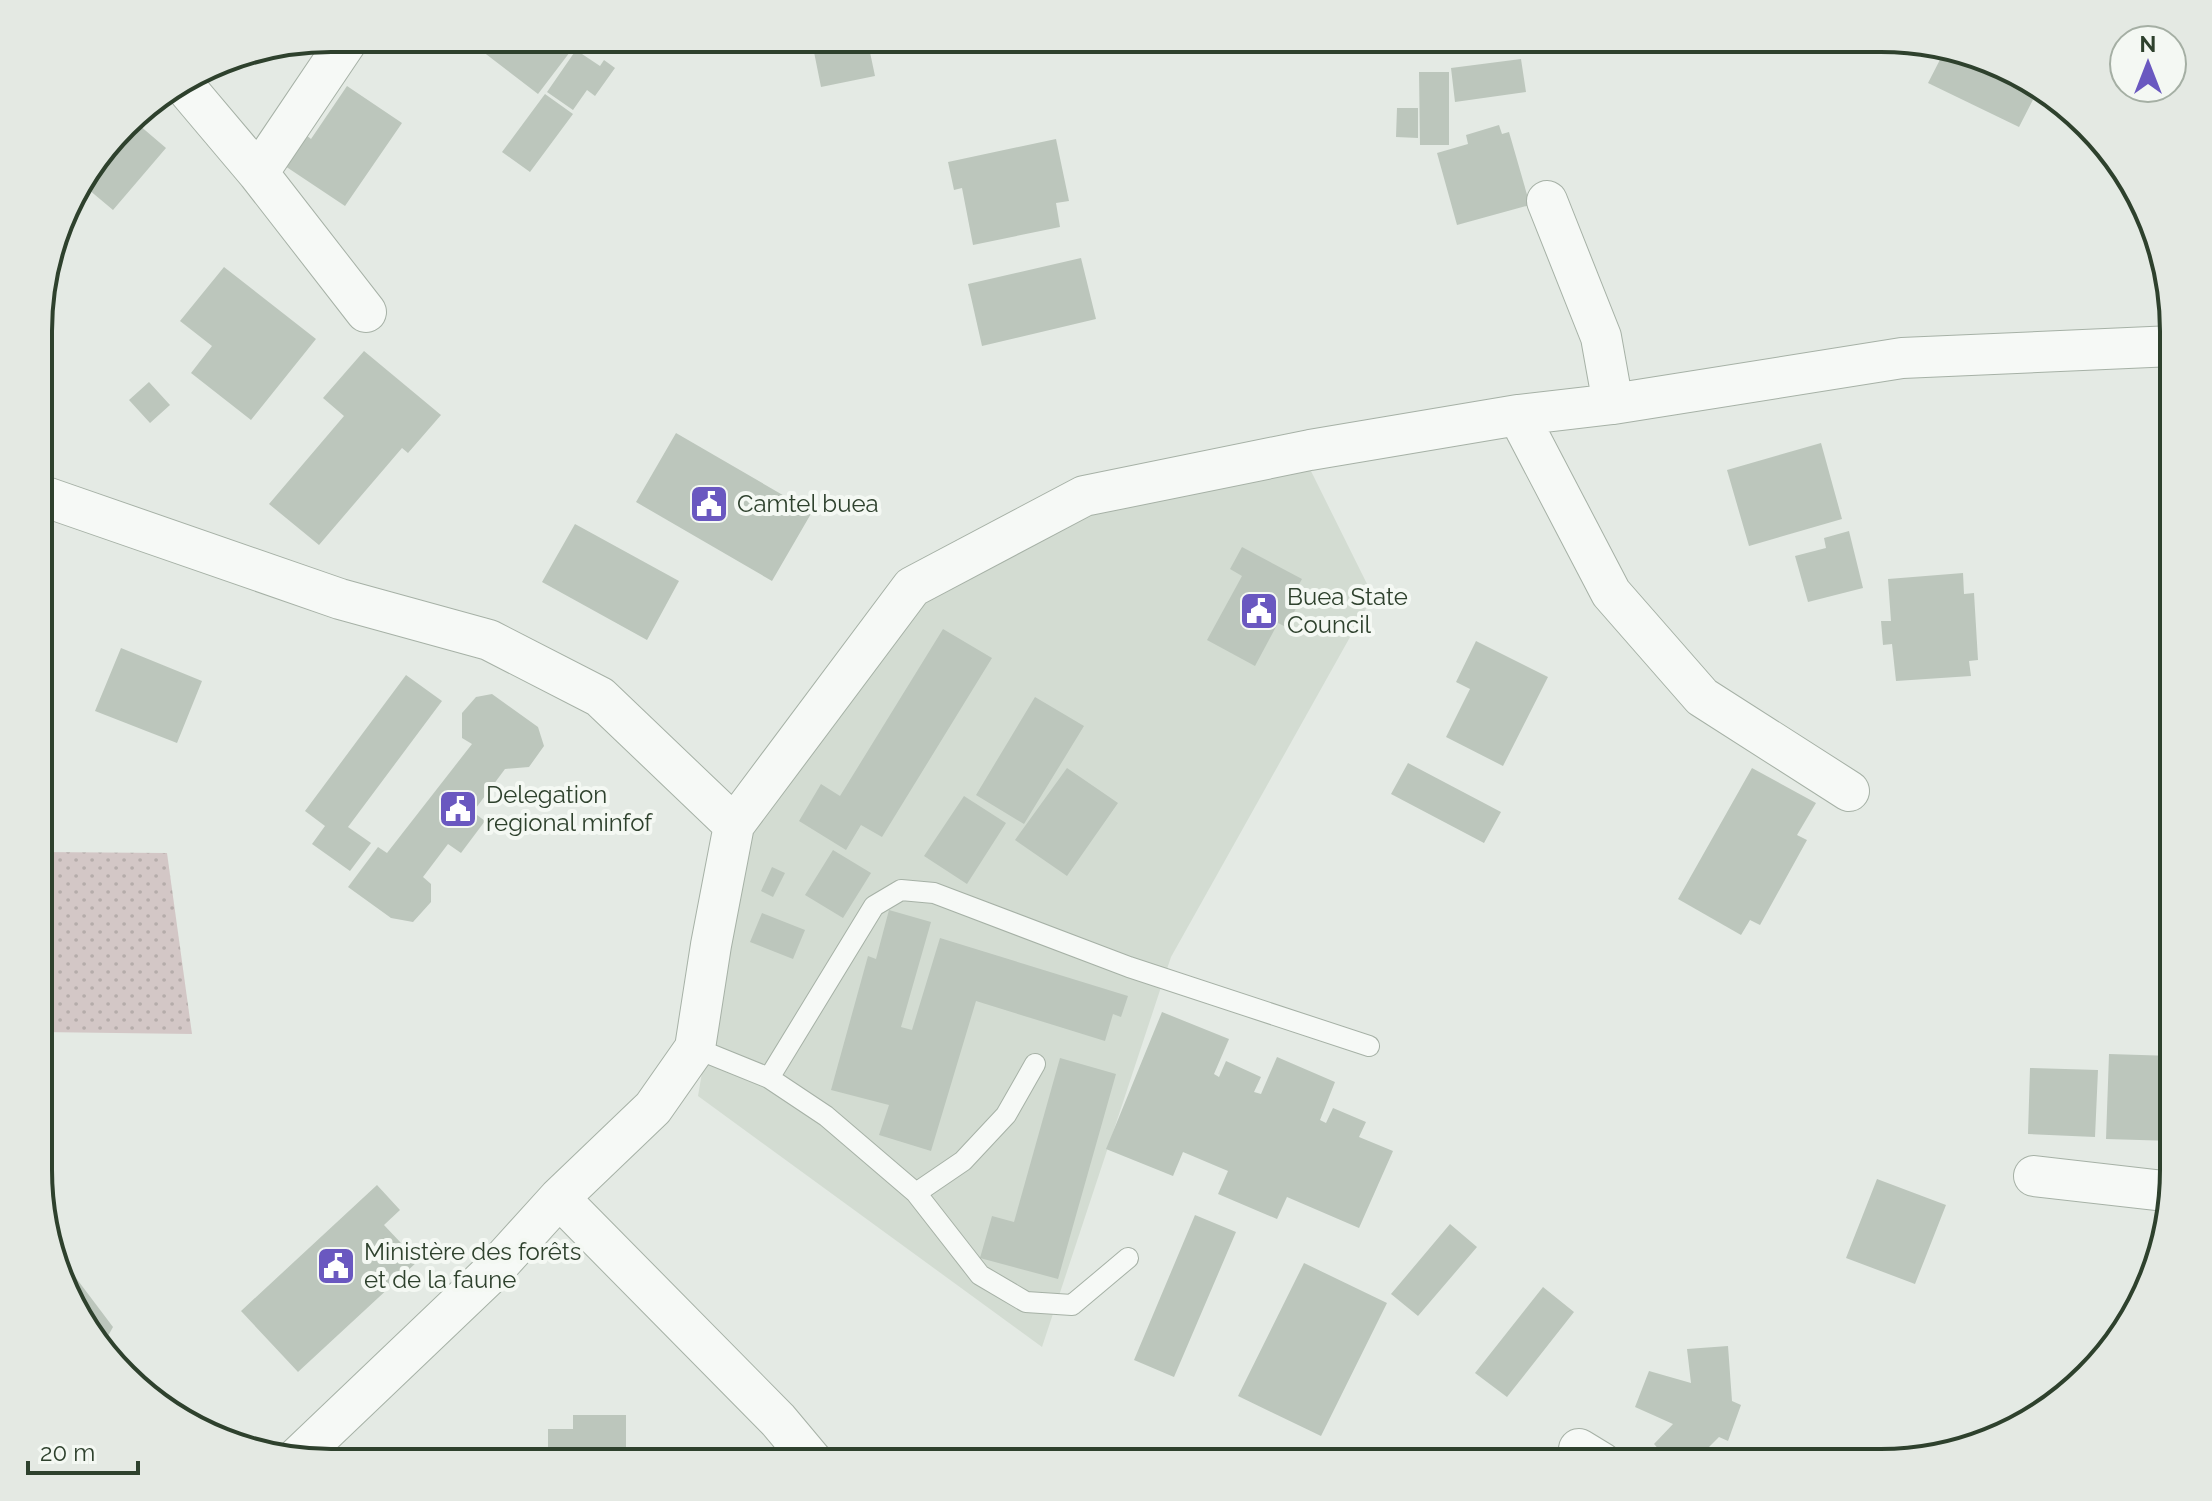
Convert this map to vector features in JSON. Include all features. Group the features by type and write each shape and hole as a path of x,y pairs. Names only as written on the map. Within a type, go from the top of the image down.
{"street":[{"path":"258,173 339,53"},
{"path":"189,91 258,173 366,312"},
{"path":"1547,201 1601,337 1613,404"},
{"path":"308,1447 492,1272 559,1198 653,1108 695,1048 734,825 912,587 1084,496 1310,450 1518,415 1613,404 1902,358 2159,347"},
{"path":"1518,415 1611,593 1702,697 1849,791"},
{"path":"52,499 340,599 489,640 600,697 734,825"},
{"path":"2034,1176 2159,1190"},
{"path":"559,1198 778,1420 802,1448"}],"lane":[{"path":"769,1078 874,906 901,890 934,893 1129,967 1369,1046"},
{"path":"695,1048 769,1078 826,1116 916,1193 980,1275 1026,1302 1072,1305 1128,1258"},
{"path":"916,1193 963,1161 1006,1115 1035,1064"}],"shaded area":[{"path":"1304,457 1373,596 1171,957 1042,1347 698,1096 743,835 915,593 1084,502"},
{"path":"53,852 167,853 192,1034 53,1032"}],"building":[{"path":"485,53 569,53 538,94"},
{"path":"574,53 580,53 600,66 604,60 615,68 595,96 587,90 573,110 547,92"},
{"path":"814,53 870,53 875,76 821,87"},
{"path":"1521,59 1526,92 1455,102 1451,68"},
{"path":"1941,59 1988,73 2034,98 2019,127 1928,83"},
{"path":"1419,72 1449,72 1449,145 1420,145"},
{"path":"347,86 402,123 345,206 285,166 306,135 311,139"},
{"path":"545,94 573,114 530,172 502,152"},
{"path":"1397,108 1418,108 1418,138 1396,137"},
{"path":"1499,125 1502,134 1509,132 1530,205 1457,225 1437,153 1468,144 1466,135"},
{"path":"141,127 166,148 113,210 90,191 110,161"},
{"path":"1056,139 1069,201 1056,203 1060,227 973,245 962,188 954,190 948,162"},
{"path":"1081,258 1096,319 982,346 968,284"},
{"path":"224,267 316,339 251,420 191,373 212,346 180,321"},
{"path":"364,351 441,415 408,453 402,448 319,545 269,504 344,416 323,398"},
{"path":"149,382 170,405 150,423 129,400"},
{"path":"676,433 812,512 772,581 636,502"},
{"path":"1821,443 1842,519 1749,546 1727,470"},
{"path":"575,524 679,581 647,640 542,582"},
{"path":"1849,531 1863,588 1808,602 1795,556 1826,548 1824,538"},
{"name":"Buea State Council","path":"1242,547 1302,579 1293,595 1301,599 1286,627 1278,623 1255,666 1207,640 1242,576 1230,569"},
{"path":"1963,573 1964,594 1974,593 1978,660 1969,661 1971,676 1896,681 1892,644 1883,645 1881,621 1891,621 1888,579"},
{"path":"943,629 992,658 882,837 861,825 846,850 799,821 821,784 840,796"},
{"path":"1476,641 1548,677 1503,766 1446,737 1470,689 1456,682"},
{"path":"121,648 202,681 177,743 95,711"},
{"path":"406,675 442,701 348,827 371,843 350,871 312,844 325,826 305,811"},
{"path":"492,694 538,727 544,746 529,767 505,769 473,812 485,821 461,853 448,844 423,877 431,884 431,902 413,922 391,918 348,887 378,847 387,853 472,744 462,738 462,713 476,697"},
{"path":"1035,697 1084,726 1024,824 976,795"},
{"path":"1408,763 1501,812 1484,843 1391,794"},
{"path":"1067,768 1118,803 1067,876 1015,840"},
{"path":"1752,768 1816,803 1797,835 1807,840 1760,925 1750,920 1741,935 1678,899"},
{"path":"964,796 1006,823 967,884 924,856"},
{"path":"833,850 871,873 843,918 805,895"},
{"path":"772,867 785,873 773,897 761,891"},
{"path":"889,910 931,922 901,1027 912,1030 940,938 1128,996 1121,1017 1113,1014 1105,1041 976,1001 931,1151 879,1135 889,1105 831,1090 868,956 876,959"},
{"path":"762,913 805,930 793,959 750,942"},
{"path":"1162,1012 1229,1039 1214,1074 1219,1077 1226,1061 1261,1077 1254,1092 1261,1094 1277,1057 1335,1082 1320,1120 1326,1123 1333,1108 1366,1122 1359,1137 1393,1151 1359,1228 1287,1197 1277,1219 1218,1194 1228,1171 1183,1152 1173,1176 1106,1149"},
{"path":"2109,1054 2159,1056 2159,1141 2106,1139"},
{"path":"1060,1058 1116,1074 1058,1279 980,1258 992,1216 1014,1222"},
{"path":"2030,1068 2098,1070 2095,1137 2028,1134"},
{"path":"1877,1179 1946,1205 1915,1284 1846,1258"},
{"path":"377,1185 400,1210 384,1225 418,1261 298,1372 241,1311"},
{"path":"1195,1215 1236,1232 1174,1377 1134,1360"},
{"path":"1450,1224 1477,1247 1418,1316 1391,1294"},
{"path":"1304,1263 1387,1303 1321,1436 1238,1396"},
{"path":"71,1272 113,1327 108,1337 89,1309"},
{"path":"1543,1287 1574,1312 1507,1397 1475,1373"},
{"path":"1728,1346 1732,1401 1741,1405 1728,1441 1719,1437 1707,1449 1658,1449 1654,1444 1673,1424 1635,1407 1649,1371 1691,1383 1687,1349"},
{"path":"573,1415 626,1415 626,1448 548,1448 548,1429 573,1429"}],"place":[{"name":"Camtel buea","path":"709,504"},
{"name":"Buea State Council","path":"1259,611"},
{"name":"Delegation regional minfof","path":"458,809"},
{"name":"Ministère des forêts et de la faune","path":"336,1266"}]}
